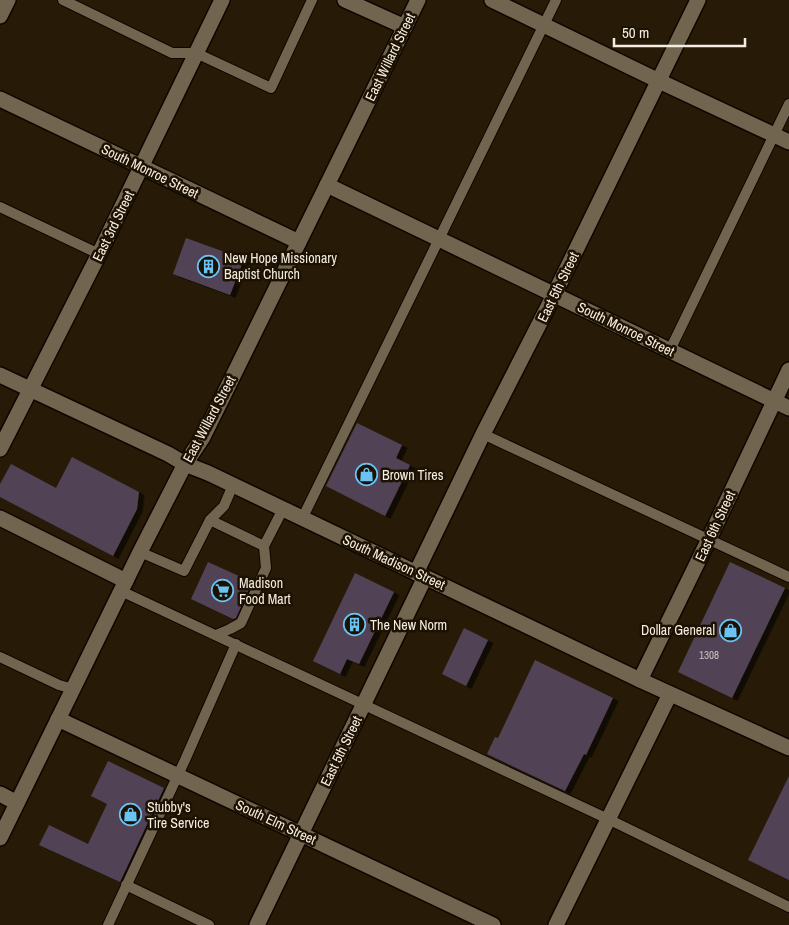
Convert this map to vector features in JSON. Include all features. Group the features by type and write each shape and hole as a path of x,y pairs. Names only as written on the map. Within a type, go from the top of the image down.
{"street":[{"path":"0,16 8,0"},
{"name":"East 3rd Street","path":"0,449 100,254 222,0"},
{"path":"345,0 405,28"},
{"name":"East Willard Street","path":"0,838 140,552 185,464 202,437 300,242 418,0"},
{"path":"492,0 789,142"},
{"name":"East 5th Street","path":"257,925 363,704 483,434 554,295 698,0"},
{"name":"South Monroe Street","path":"0,99 300,242"},
{"name":"South Monroe Street","path":"327,185 789,408"},
{"name":"East 6th Street","path":"640,680 789,370"},
{"name":"South Madison Street","path":"0,375 640,680 789,748"},
{"path":"0,518 123,586"},
{"path":"556,925 670,694"},
{"name":"South Elm Street","path":"58,719 493,925"},
{"path":"0,794 17,803"}],"lane":[{"path":"63,0 172,52 196,53 271,88 312,0"},
{"path":"302,519 556,0"},
{"path":"670,350 789,104"},
{"path":"0,207 100,254"},
{"path":"483,434 789,577"},
{"path":"140,552 184,571 210,520 224,506 233,485"},
{"path":"216,635 241,623 266,568 264,546 283,510"},
{"path":"210,520 264,546"},
{"path":"123,586 216,635 608,819 789,908"},
{"path":"108,925 178,776 236,644"},
{"path":"0,657 59,685 73,689"},
{"path":"126,885 209,925"}],"building":[{"name":"New Hope Missionary Baptist Church","path":"186,238 244,259 230,295 173,274"},
{"name":"Brown Tires","path":"357,423 402,445 396,458 410,465 385,516 326,486"},
{"path":"72,457 139,492 137,509 113,556 0,497 0,484 11,464 56,488"},
{"name":"Madison Food Mart","path":"208,562 252,582 236,618 233,619 191,599"},
{"name":"Dollar General","path":"730,562 785,588 732,698 678,672"},
{"name":"The New Norm","path":"355,573 394,592 359,664 347,659 340,674 313,661"},
{"path":"464,628 488,640 466,686 442,674"},
{"path":"535,660 613,698 586,755 584,754 565,791 487,754 495,737 498,738"},
{"name":"Stubby's Tire Service","path":"108,761 164,788 120,882 39,845 49,825 88,844 107,804 91,796"},
{"path":"789,776 789,880 748,860"}],"place":[{"name":"New Hope Missionary Baptist Church","path":"208,266"},
{"name":"Brown Tires","path":"366,475"},
{"name":"Madison Food Mart","path":"223,591"},
{"name":"The New Norm","path":"354,625"},
{"name":"Dollar General","path":"731,630"},
{"name":"Stubby's Tire Service","path":"131,815"}]}
